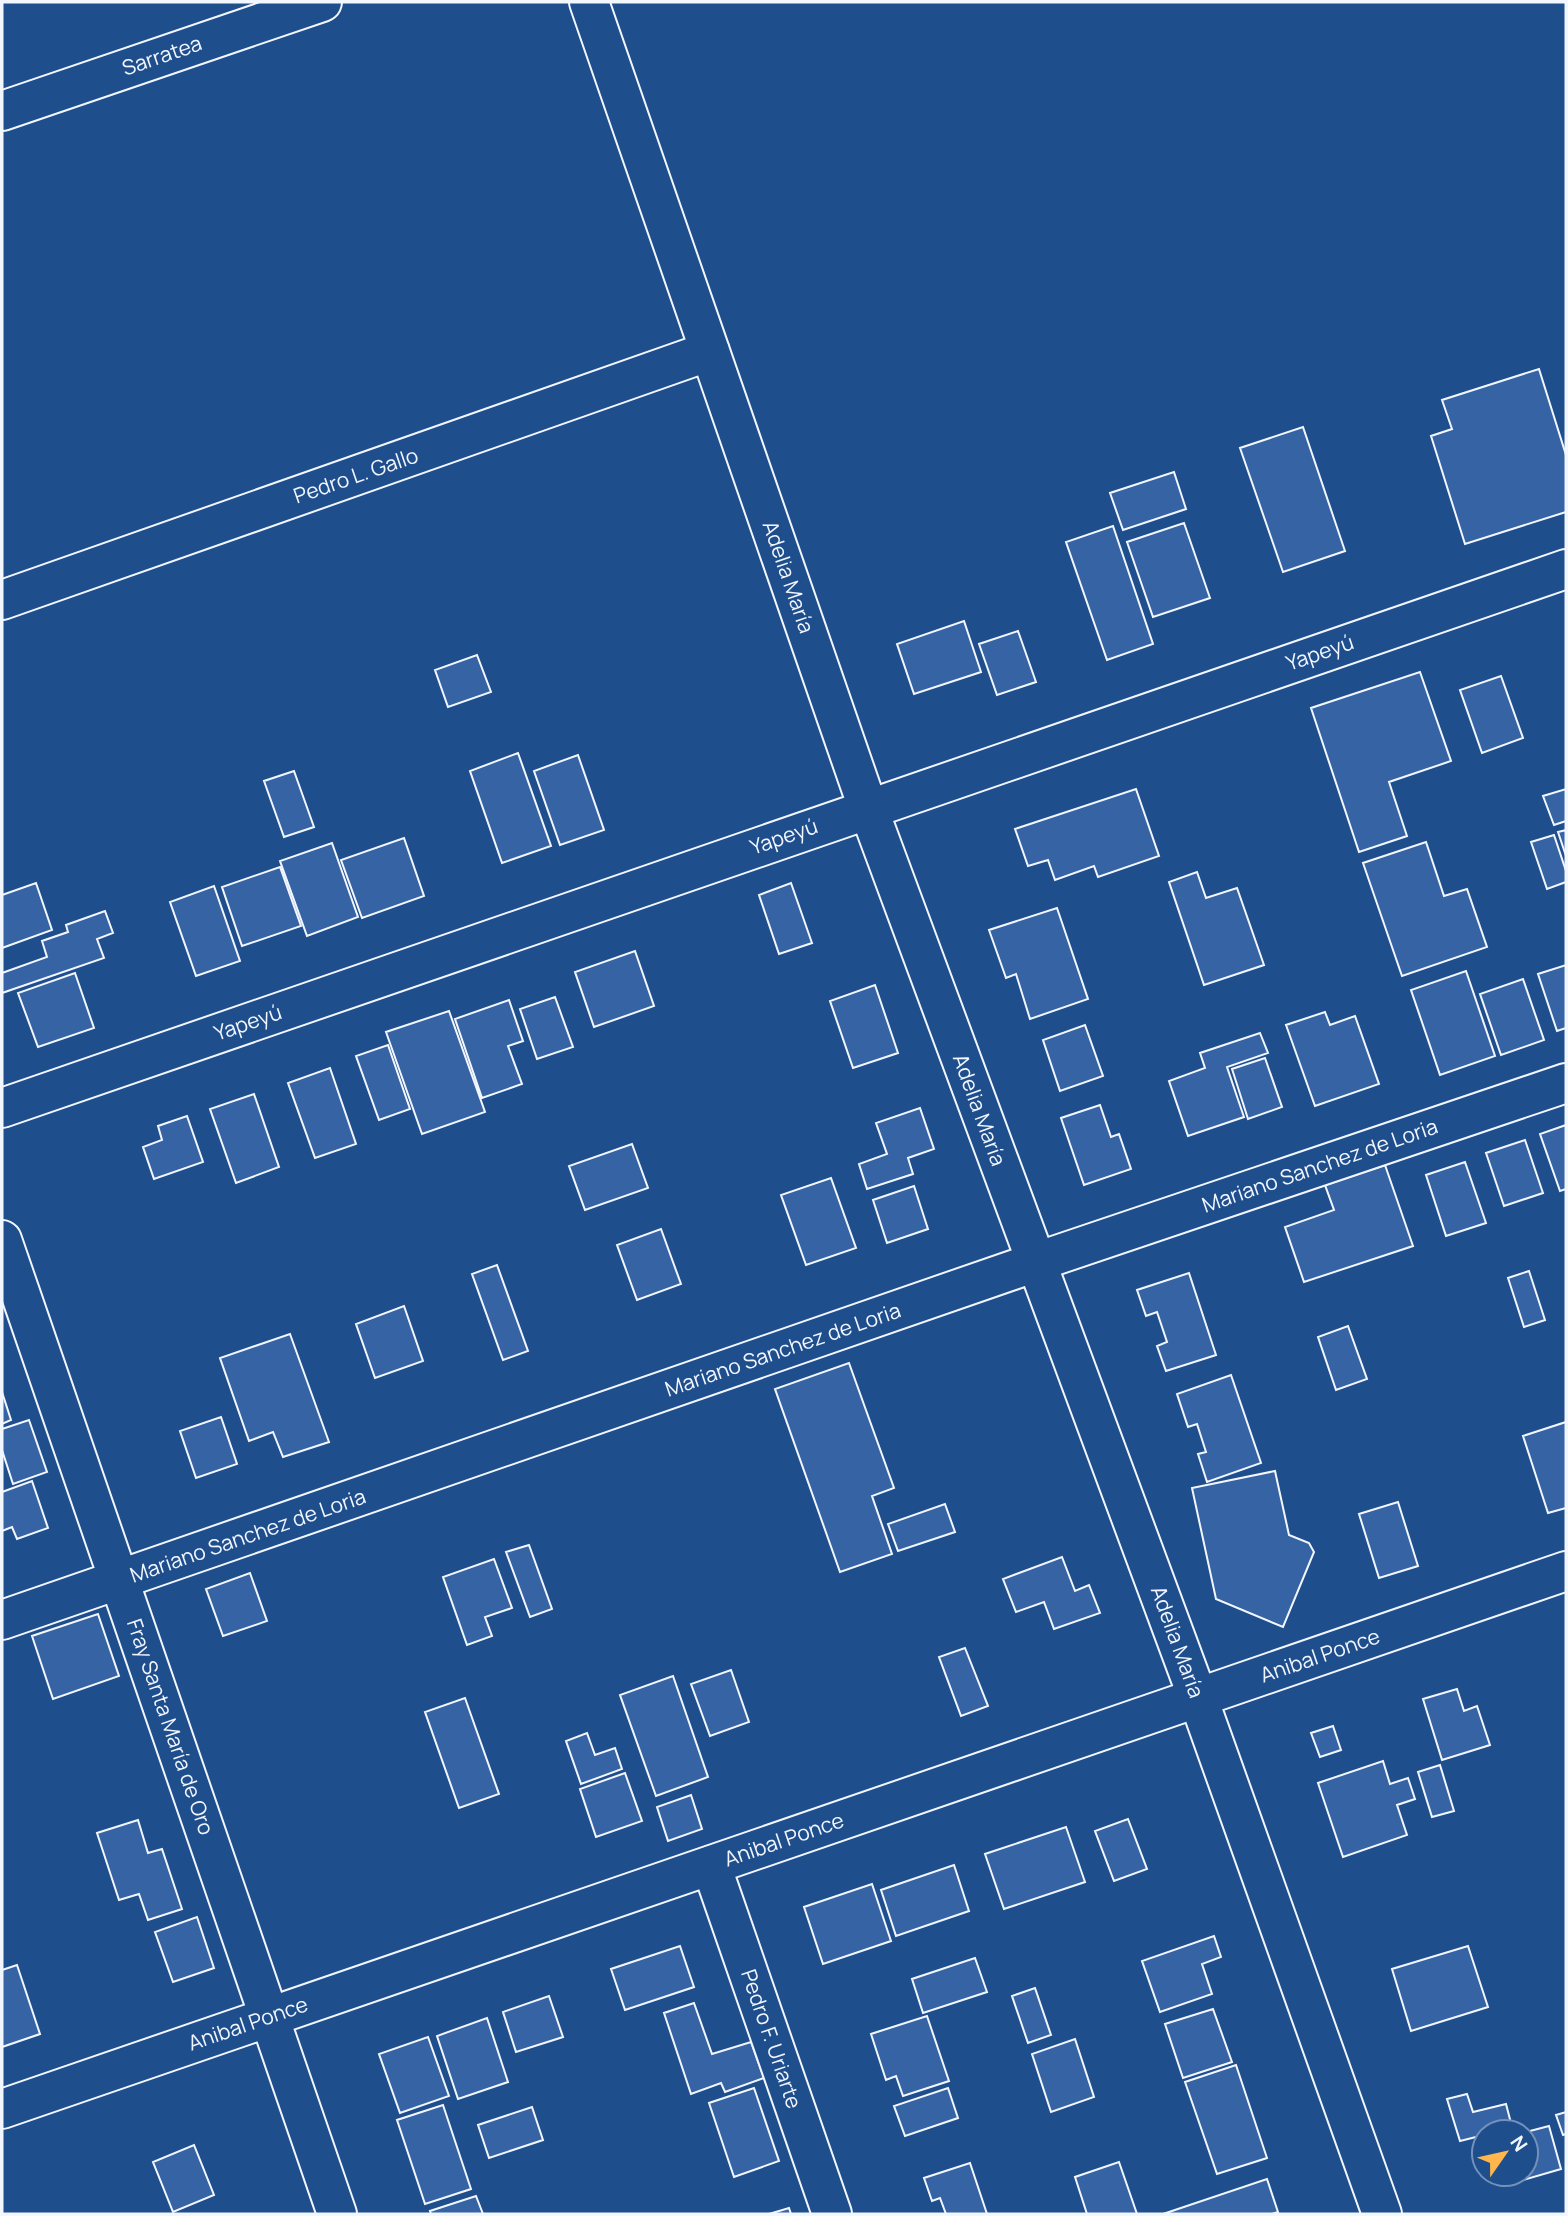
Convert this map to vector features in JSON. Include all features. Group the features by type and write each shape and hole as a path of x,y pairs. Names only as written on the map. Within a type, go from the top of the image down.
{"street":[{"name":"Sarratea","path":"2,111 322,2"},
{"name":"Adelia María","path":"589,2 868,808 1198,1698 1382,2214"},
{"name":"Pedro L. Gallo","path":"2,600 710,351"},
{"name":"Yapeyú","path":"2,1108 1566,569"},
{"name":"Mariano Sanchez de Loria","path":"2,1620 1036,1262 1566,1083"},
{"name":"Fray Santa María de Oro","path":"2,1240 337,2214"},
{"name":"Anibal Ponce","path":"2,2109 1566,1571"},
{"name":"Pedro F. Uriarte","path":"711,1864 832,2214"}],"building":[{"path":"1539,369 1566,455 1566,512 1465,544 1431,436 1452,429 1442,400"},
{"path":"1303,427 1345,551 1283,572 1240,448"},
{"path":"1174,472 1186,509 1123,530 1110,493"},
{"path":"1184,523 1210,598 1153,617 1127,542"},
{"path":"1113,526 1153,644 1107,660 1066,542"},
{"path":"964,621 981,672 914,694 897,644"},
{"path":"1018,631 1036,682 997,695 979,644"},
{"path":"477,655 491,692 448,707 435,670"},
{"path":"1420,672 1451,761 1389,782 1407,836 1359,852 1311,708"},
{"path":"1501,676 1523,738 1482,753 1460,690"},
{"path":"518,753 551,846 502,863 470,771"},
{"path":"578,755 604,830 560,845 534,771"},
{"path":"294,771 314,827 284,837 264,781"},
{"path":"1136,789 1159,856 1098,877 1094,866 1055,880 1048,860 1028,866 1015,829"},
{"path":"1566,789 1566,821 1554,825 1543,796"},
{"path":"1566,830 1566,856 1558,832"},
{"path":"1554,835 1566,871 1566,882 1547,889 1531,842"},
{"path":"404,838 424,896 362,918 341,860"},
{"path":"1426,842 1444,896 1467,889 1487,947 1402,976 1363,863"},
{"path":"332,843 358,917 307,936 280,861"},
{"path":"280,867 301,926 242,946 222,887"},
{"path":"1197,872 1206,898 1237,888 1264,965 1204,985 1169,882"},
{"path":"36,883 52,930 2,948 2,895"},
{"path":"791,883 812,943 779,954 759,895"},
{"path":"214,886 240,961 196,976 170,902"},
{"path":"1057,908 1088,999 1030,1019 1016,974 1006,978 989,930"},
{"path":"105,911 113,933 97,939 104,958 2,993 2,973 47,957 42,941 68,932 66,925"},
{"path":"635,951 654,1006 594,1027 575,972"},
{"path":"1566,965 1566,1028 1557,1031 1538,974"},
{"path":"1466,971 1495,1056 1440,1075 1411,990"},
{"path":"75,973 94,1028 38,1047 18,993"},
{"path":"1523,979 1544,1040 1501,1055 1480,994"},
{"path":"875,985 898,1053 853,1068 830,1001"},
{"path":"555,997 573,1047 537,1059 520,1009"},
{"path":"509,1000 523,1041 508,1046 522,1084 482,1098 455,1019"},
{"path":"449,1011 485,1112 422,1134 386,1032"},
{"path":"1325,1012 1330,1025 1355,1016 1379,1084 1315,1106 1286,1025"},
{"path":"1085,1025 1103,1076 1060,1091 1043,1040"},
{"path":"1260,1033 1268,1053 1227,1067 1244,1117 1188,1136 1169,1081 1205,1068 1200,1053"},
{"path":"388,1045 410,1109 379,1120 356,1056"},
{"path":"1265,1058 1282,1107 1248,1119 1232,1069"},
{"path":"330,1068 356,1144 315,1158 288,1083"},
{"path":"254,1094 279,1167 236,1183 210,1109"},
{"path":"1100,1105 1111,1137 1119,1134 1131,1169 1084,1185 1061,1118"},
{"path":"920,1108 934,1149 908,1158 913,1174 867,1189 859,1164 887,1154 876,1123"},
{"path":"187,1116 203,1162 154,1179 143,1147 162,1140 158,1126"},
{"path":"1566,1125 1566,1189 1560,1191 1540,1134"},
{"path":"1525,1140 1543,1193 1504,1206 1486,1153"},
{"path":"632,1144 648,1188 585,1210 569,1166"},
{"path":"1465,1162 1486,1223 1446,1236 1426,1175"},
{"path":"1385,1165 1413,1246 1304,1282 1285,1227 1334,1210 1325,1185"},
{"path":"831,1178 856,1248 806,1265 781,1195"},
{"path":"914,1186 928,1229 887,1243 873,1200"},
{"path":"661,1229 681,1284 637,1300 617,1245"},
{"path":"497,1265 528,1351 503,1360 472,1274"},
{"path":"1529,1271 1545,1320 1524,1327 1508,1278"},
{"path":"1189,1273 1216,1355 1166,1371 1157,1346 1167,1342 1157,1312 1146,1316 1137,1290"},
{"path":"404,1306 423,1361 375,1378 356,1324"},
{"path":"1348,1326 1367,1379 1336,1390 1318,1337"},
{"path":"290,1334 329,1442 283,1457 273,1432 249,1441 220,1358"},
{"path":"849,1363 894,1488 872,1496 892,1554 840,1572 775,1389"},
{"path":"1231,1375 1261,1463 1207,1482 1198,1454 1206,1452 1197,1424 1188,1427 1177,1394"},
{"path":"2,1392 11,1420 2,1424"},
{"path":"221,1417 237,1464 196,1478 180,1431"},
{"path":"29,1420 47,1472 13,1484 2,1450 2,1429"},
{"path":"1566,1422 1566,1508 1548,1513 1523,1436"},
{"path":"1275,1471 1289,1535 1309,1543 1314,1552 1283,1627 1216,1599 1192,1488"},
{"path":"32,1481 48,1528 17,1539 12,1527 2,1531 2,1492"},
{"path":"1398,1502 1418,1566 1379,1578 1359,1514"},
{"path":"945,1504 955,1532 898,1551 888,1524"},
{"path":"529,1545 552,1609 530,1617 506,1552"},
{"path":"1062,1557 1075,1591 1089,1585 1100,1613 1054,1629 1044,1602 1016,1612 1003,1579"},
{"path":"494,1559 512,1608 485,1617 492,1636 467,1645 443,1577"},
{"path":"250,1573 267,1621 223,1636 206,1589"},
{"path":"98,1614 119,1676 53,1699 32,1636"},
{"path":"965,1648 988,1706 961,1716 939,1657"},
{"path":"731,1670 749,1722 710,1736 691,1684"},
{"path":"673,1676 708,1777 656,1796 620,1695"},
{"path":"1457,1689 1464,1711 1477,1706 1490,1745 1442,1760 1423,1699"},
{"path":"465,1698 499,1794 459,1808 425,1712"},
{"path":"1333,1726 1341,1750 1320,1757 1311,1733"},
{"path":"587,1733 595,1755 615,1748 622,1769 581,1784 566,1741"},
{"path":"1383,1761 1390,1784 1408,1778 1415,1799 1397,1805 1407,1835 1343,1857 1318,1783"},
{"path":"1440,1765 1454,1811 1432,1817 1418,1772"},
{"path":"625,1773 642,1821 596,1837 580,1789"},
{"path":"691,1795 702,1829 668,1841 657,1807"},
{"path":"1128,1819 1147,1869 1114,1881 1095,1831"},
{"path":"138,1820 148,1853 162,1849 182,1909 148,1920 139,1894 119,1900 97,1833"},
{"path":"1066,1827 1085,1882 1004,1909 985,1854"},
{"path":"954,1865 969,1911 896,1936 881,1890"},
{"path":"872,1884 891,1941 823,1964 804,1907"},
{"path":"197,1917 214,1968 173,1982 155,1932"},
{"path":"1214,1936 1221,1957 1202,1964 1212,1994 1160,2012 1142,1961"},
{"path":"680,1946 694,1987 625,2010 611,1969"},
{"path":"1468,1946 1488,2007 1411,2031 1392,1969"},
{"path":"975,1958 987,1992 923,2013 912,1979"},
{"path":"17,1965 40,2034 2,2047 2,1970"},
{"path":"1035,1988 1051,2035 1028,2043 1012,1996"},
{"path":"549,1996 563,2037 516,2052 503,2012"},
{"path":"694,2003 712,2054 751,2042 764,2078 725,2092 721,2083 691,2094 664,2013"},
{"path":"1213,2009 1232,2062 1183,2078 1165,2024"},
{"path":"927,2016 949,2081 903,2096 896,2076 886,2080 871,2034"},
{"path":"487,2018 508,2082 458,2099 437,2036"},
{"path":"428,2037 449,2096 400,2113 379,2054"},
{"path":"1075,2039 1094,2097 1051,2112 1032,2054"},
{"path":"1236,2065 1267,2158 1217,2174 1185,2082"},
{"path":"754,2088 779,2161 734,2177 709,2103"},
{"path":"948,2088 958,2118 905,2136 894,2106"},
{"path":"1467,2094 1473,2112 1506,2104 1510,2118 1470,2118 1470,2138 1460,2141 1447,2099"},
{"path":"443,2105 471,2189 425,2204 397,2120"},
{"path":"532,2107 543,2140 489,2158 478,2125"},
{"path":"1566,2112 1566,2134 1563,2135 1556,2115"},
{"path":"1549,2126 1561,2169 1540,2175 1540,2128"},
{"path":"194,2145 214,2195 173,2212 153,2162"},
{"path":"1119,2162 1137,2214 1087,2214 1075,2177"},
{"path":"970,2163 987,2214 946,2214 940,2198 932,2201 924,2178"},
{"path":"1267,2179 1278,2212 1163,2214"},
{"path":"476,2196 483,2214 431,2214 430,2211"},
{"path":"789,2208 791,2214 769,2214"}]}
